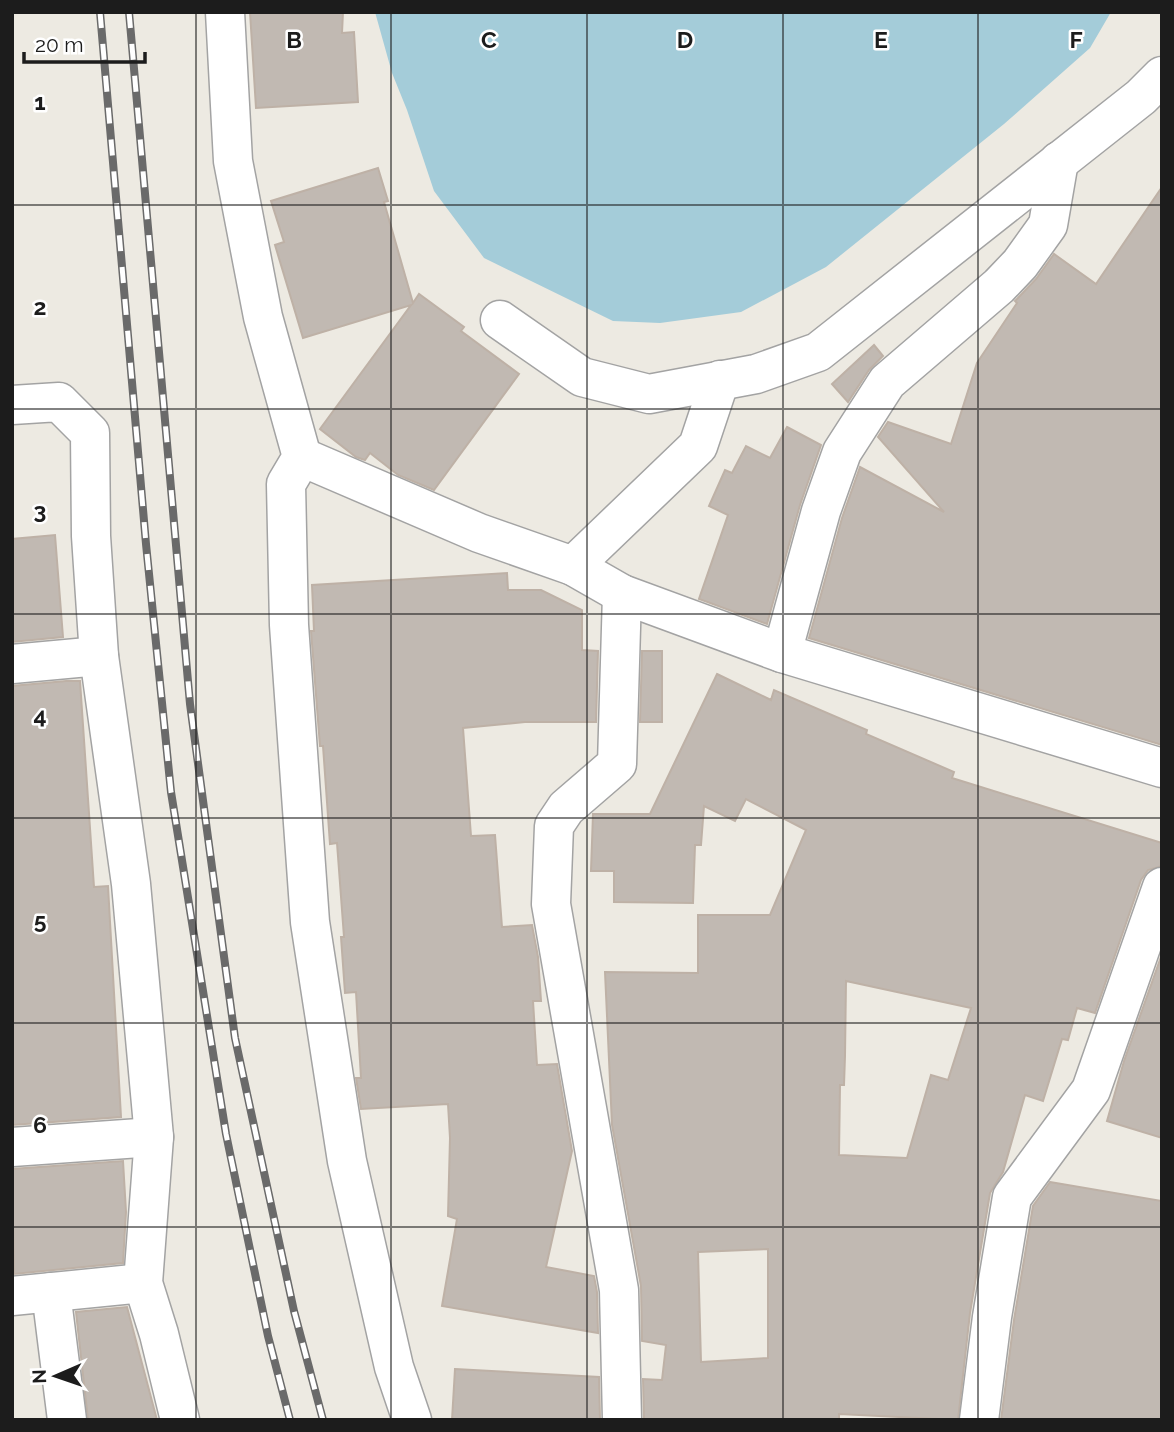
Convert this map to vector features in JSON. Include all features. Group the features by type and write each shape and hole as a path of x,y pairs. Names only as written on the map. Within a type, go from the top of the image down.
{"street":[{"path":"225,12 233,161 263,317 302,457 286,484 286,496 289,625 310,922 347,1161 394,1367 412,1420"},
{"path":"500,320 582,377 649,394 756,374 818,352 1141,97 1162,76"},
{"path":"782,653 821,511 842,452 887,382 999,286 1020,264 1048,225 1059,161"},
{"path":"573,566 698,446 720,380"},
{"path":"12,405 59,402 90,433 91,536 99,656 131,884 154,1138 143,1283 159,1334 180,1420"},
{"path":"302,457 480,533 573,566 622,594 782,653 1162,768"},
{"path":"622,594 617,764 566,808 554,827 551,905 619,1290 622,1420"},
{"path":"12,664 99,656"},
{"path":"979,1420 992,1317 1012,1198 1091,1090 1162,887"},
{"path":"12,1147 154,1138"},
{"path":"12,1296 143,1283"},
{"path":"51,1292 67,1420"}],"water":[{"path":"375,12 1111,12 1090,48 1004,124 826,267 741,312 660,323 613,321 484,258 434,191 392,73"}],"building":[{"path":"250,12 343,12 342,33 354,32 358,102 256,108"},
{"path":"378,168 388,201 384,202 413,303 419,294 464,327 461,331 519,374 434,490 398,475 370,453 365,460 356,457 320,429 411,305 303,338 275,245 284,242 271,201"},
{"path":"1162,187 1162,745 809,638 842,518 860,467 944,512 878,437 888,422 951,444 977,363 1017,303 1015,301 1036,279 1054,254 1096,284"},
{"path":"874,345 883,356 869,370 848,402 832,384"},
{"path":"787,427 821,445 800,505 767,624 699,599 728,515 709,506 725,470 732,473 746,446 770,458"},
{"path":"55,535 63,637 12,642 12,539"},
{"path":"507,573 508,590 541,590 582,610 582,650 598,651 596,722 525,722 463,728 471,836 495,835 502,927 532,925 538,957 541,1001 533,1001 537,1065 557,1064 572,1151 546,1267 594,1276 598,1333 442,1306 457,1219 448,1216 448,1104 361,1109 356,1078 361,1078 356,992 345,993 337,843 330,844 323,746 320,746 311,631 314,631 312,585"},
{"path":"642,651 662,651 662,722 640,722"},
{"path":"717,674 771,700 774,690 867,730 866,734 954,772 952,778 1162,843 1162,866 1148,870 1141,880 1095,1013 1077,1008 1068,1040 1062,1039 1043,1101 1025,1095 1003,1172 990,1193 970,1313 958,1420 839,1414 839,1420 644,1420 643,1379 662,1380 666,1345 642,1341 641,1286 612,1125 605,972 698,973 698,915 770,915 806,830 746,799 735,821 704,806 701,845 695,845 693,903 614,902 614,871 591,871 593,814 650,814","holes":["846,981 971,1008 948,1080 931,1075 907,1158 839,1155 840,1085 844,1085","768,1249 768,1358 701,1362 698,1252"]},
{"path":"80,681 94,887 108,886 121,1117 12,1125 12,686"},
{"path":"1162,954 1162,1138 1107,1121 1124,1061"},
{"path":"123,1161 126,1212 123,1263 14,1274 12,1169"},
{"path":"1050,1182 1162,1201 1162,1420 1001,1420 1033,1206"},
{"path":"127,1307 157,1420 88,1420 76,1312"},
{"path":"455,1369 599,1377 600,1420 452,1420"}],"railway":[{"path":"100,12 146,544 171,792 226,1134 268,1336 290,1420"},
{"path":"129,12 190,704 235,1038 294,1311 323,1420"}]}
